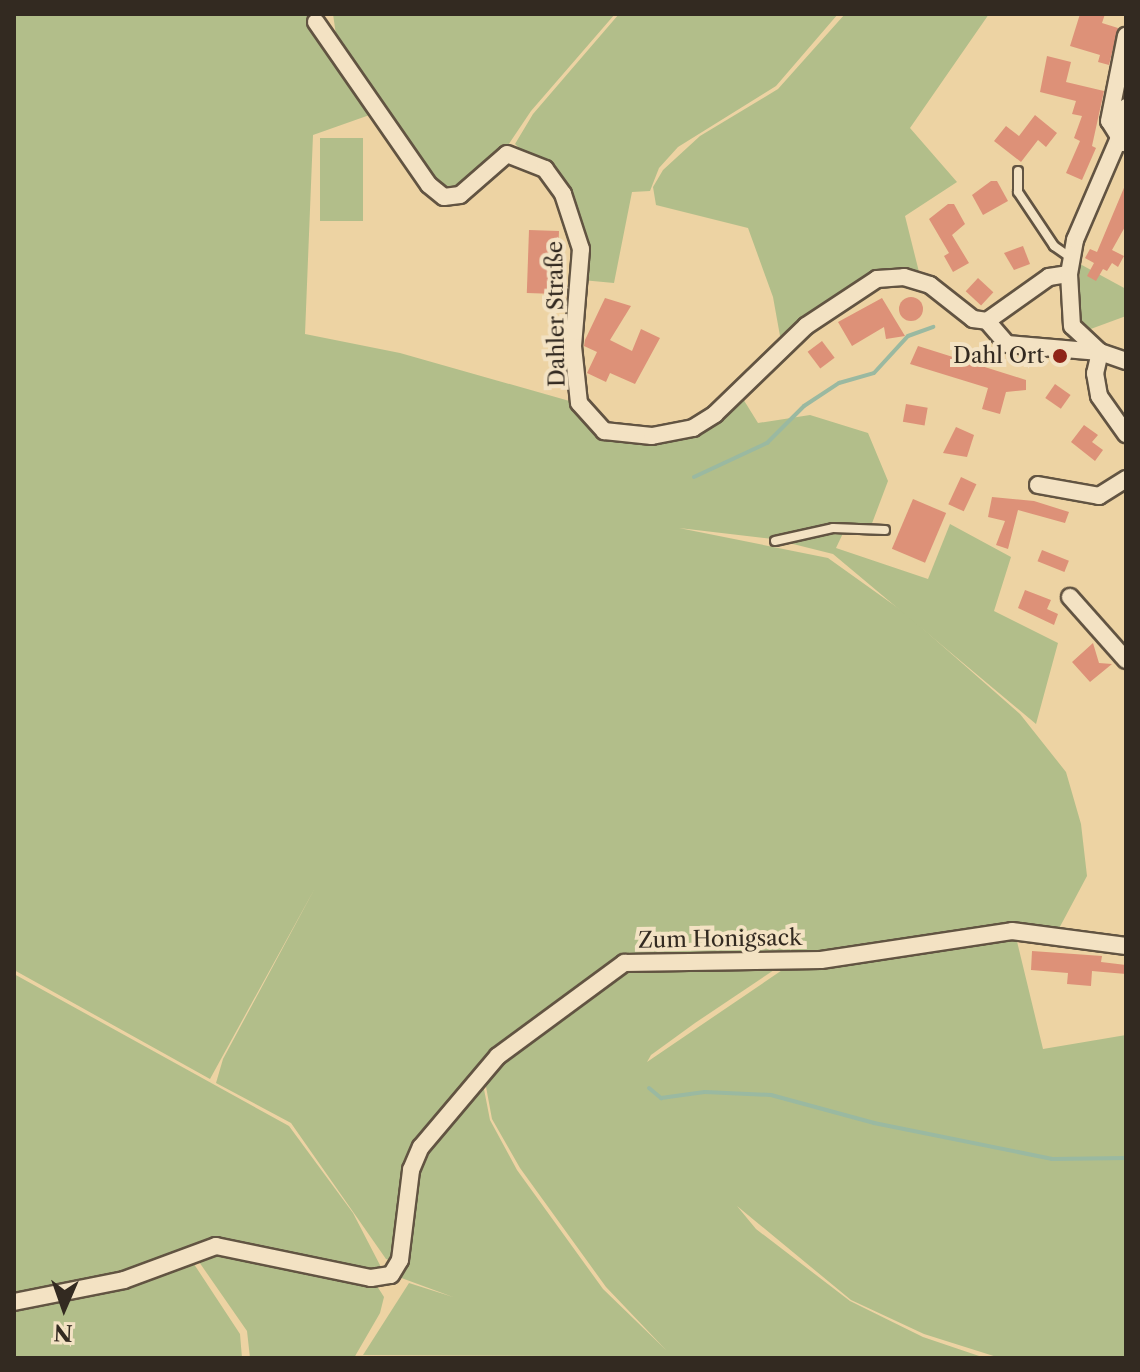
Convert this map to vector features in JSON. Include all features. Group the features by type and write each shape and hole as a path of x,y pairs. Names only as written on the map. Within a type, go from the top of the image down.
{"street":[{"name":"Dahler Straße","path":"316,22 429,185 444,197 460,195 507,154 545,169 563,194 581,249 573,346 579,403 604,431 652,436 693,428 715,414 806,326 877,279 904,277 930,285 973,319 987,321 1007,344 1100,352 1126,361"},
{"path":"1122,142 1111,131 1109,111 1126,36"},
{"path":"1126,107 1122,142 1070,266 1074,330 1100,352 1095,387 1126,434"},
{"path":"987,321 1049,277 1070,266"},
{"path":"1038,485 1099,496 1126,479"},
{"path":"1070,597 1126,660"},
{"name":"Zum Honigsack","path":"14,1302 124,1280 216,1246 371,1278 391,1275 400,1260 411,1170 421,1147 498,1056 624,963 821,960 1012,931 1126,946"}],"lane":[{"path":"1018,171 1018,192 1070,266"},
{"path":"775,541 833,528 885,530"}],"green space":[{"path":"14,14 319,14 312,21 378,112 313,135 305,334 400,353 573,402 602,435 677,437 740,394 758,423 810,415 868,433 888,481 871,526 803,529 773,539 679,528 828,558 905,613 1020,714 1066,772 1081,824 1087,876 1055,936 1011,929 877,953 634,958 560,1004 419,1146 394,1261 386,1259 291,1123 216,1083 223,1059 315,888 210,1079 14,970"},
{"path":"333,14 615,14 531,111 492,169 445,193 431,184 337,42"},
{"path":"619,14 838,14 776,86 678,147 659,168 650,191 632,192 614,283 582,280 565,192 515,144 533,114"},
{"path":"845,14 989,14 910,128 957,182 905,216 919,272 892,272 782,347 773,297 748,228 656,205 653,187 663,170 700,136 778,89"},
{"path":"320,138 363,138 363,221 320,221"},
{"path":"1080,264 1126,289 1126,316 1088,330 1079,319"},
{"path":"950,524 1011,557 994,611 1058,643 1036,724 833,554 781,541 845,529 836,548 928,579"},
{"path":"1015,933 1043,1049 1126,1035 1126,1358 1000,1358 924,1334 851,1300 737,1206 756,1229 850,1301 923,1337 985,1358 363,1355 409,1283 453,1297 396,1276 413,1170 482,1079 490,1120 517,1170 603,1289 666,1350 606,1287 520,1168 492,1119 484,1076 624,966 786,962 695,1023 651,1055 647,1062 794,962"},
{"path":"14,974 289,1126 353,1213 382,1269 371,1275 240,1245 190,1258 240,1334 242,1358 14,1358"},
{"path":"221,1253 377,1286 384,1297 380,1313 354,1358 250,1358 247,1331 197,1259"}],"building":[{"path":"1080,14 1105,14 1102,23 1118,28 1109,65 1098,62 1100,55 1070,46"},
{"path":"1047,56 1071,62 1066,82 1104,91 1092,146 1096,148 1082,180 1066,173 1080,141 1074,138 1082,116 1072,114 1076,101 1040,92"},
{"path":"1035,115 1057,133 1046,147 1038,140 1021,162 994,141 1006,126 1019,136"},
{"path":"991,181 997,181 1008,201 983,215 972,195"},
{"path":"1126,183 1126,225 1112,250 1124,256 1118,267 1112,263 1107,271 1103,269 1096,281 1087,276 1094,263 1085,258 1090,249 1097,252"},
{"path":"948,204 954,204 965,224 952,235 969,263 953,272 944,256 949,253 929,219"},
{"path":"529,230 559,231 557,294 527,293"},
{"path":"1023,246 1030,264 1014,270 1004,253"},
{"path":"978,278 993,292 981,305 966,291"},
{"path":"911,297 920,300 923,309 920,318 911,321 902,318 899,309 902,300"},
{"path":"605,298 631,306 610,340 632,351 641,329 660,338 635,384 610,373 606,382 587,373 597,352 584,346 585,340"},
{"path":"882,298 905,336 886,339 884,327 852,346 838,322"},
{"path":"822,341 835,358 820,369 808,352"},
{"path":"918,346 1026,380 1026,390 1006,392 1000,414 982,409 988,388 910,364"},
{"path":"1055,384 1071,395 1061,409 1045,398"},
{"path":"906,404 928,408 925,426 903,422"},
{"path":"1084,425 1098,435 1092,442 1103,450 1095,461 1071,442"},
{"path":"956,427 974,435 967,457 943,453"},
{"path":"961,477 976,484 964,511 948,504"},
{"path":"992,497 1034,501 1069,512 1065,523 1018,510 1008,549 996,545 1005,521 988,517"},
{"path":"913,499 946,513 925,563 892,549"},
{"path":"1042,550 1069,561 1064,572 1038,561"},
{"path":"1025,590 1051,600 1047,609 1058,614 1054,625 1018,608"},
{"path":"1093,643 1099,663 1112,664 1090,682 1072,662"},
{"path":"1032,951 1102,956 1101,962 1126,965 1126,974 1092,971 1091,986 1067,984 1068,973 1031,970"}],"waterway":[{"path":"694,477 767,443 804,406 839,383 874,373 908,336 933,327"},
{"path":"649,1088 661,1098 705,1092 771,1095 874,1123 1052,1159 1126,1158"}],"place":[{"name":"Dahl Ort","path":"1060,356"}]}
